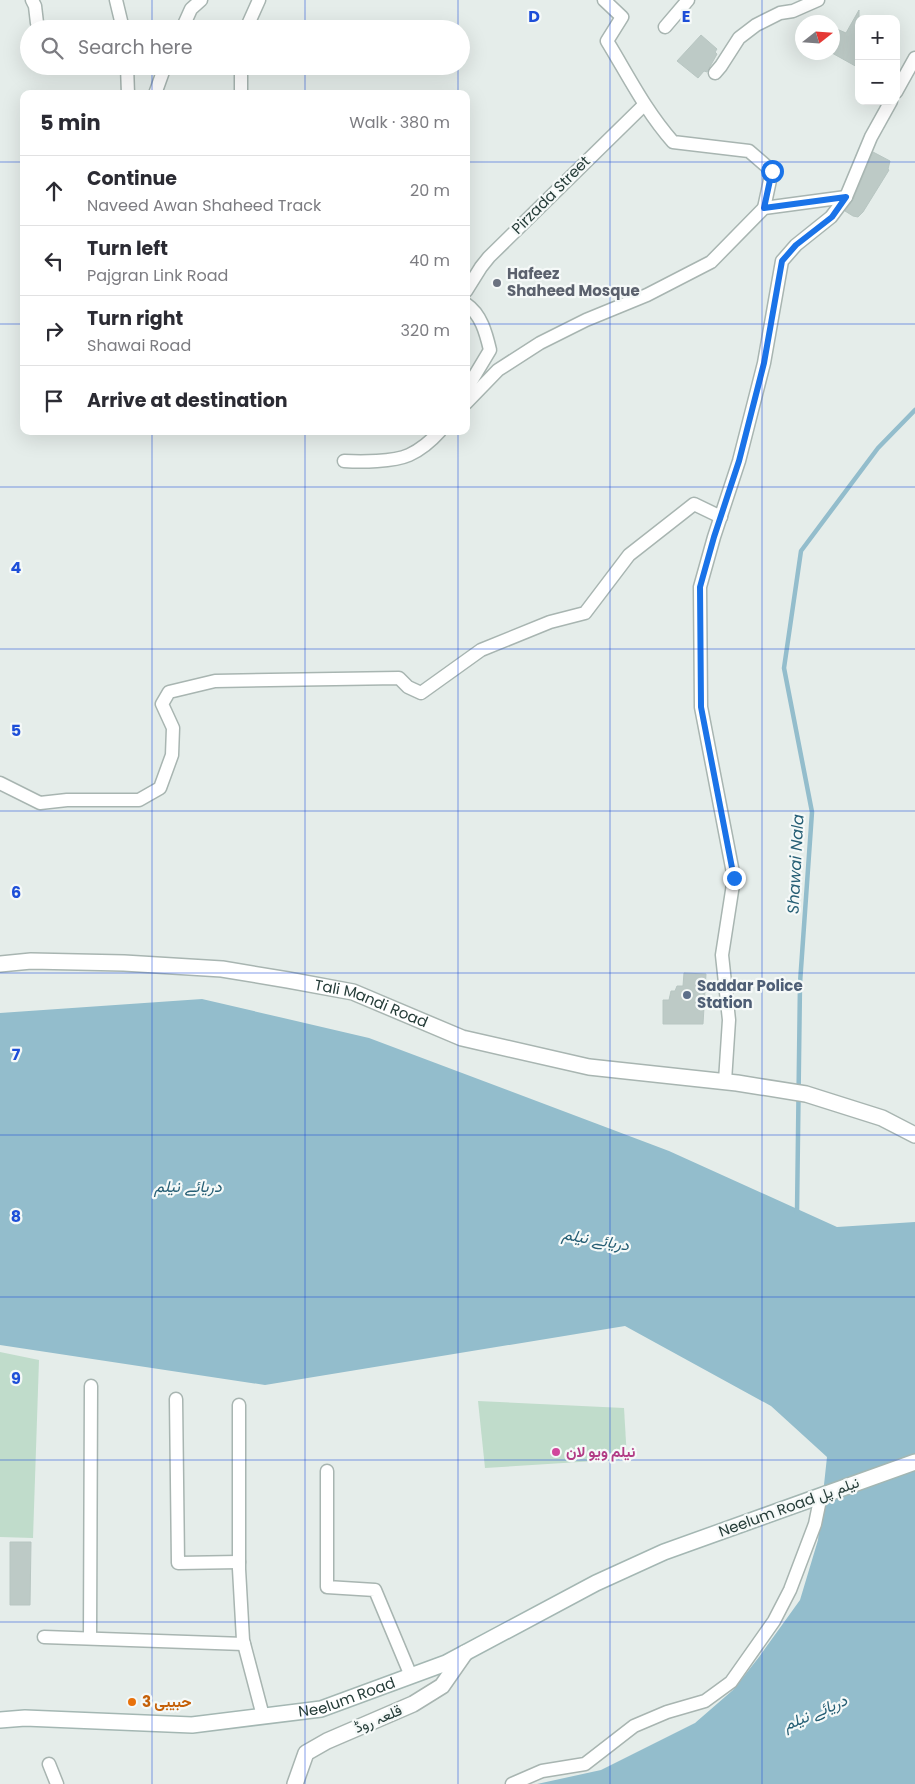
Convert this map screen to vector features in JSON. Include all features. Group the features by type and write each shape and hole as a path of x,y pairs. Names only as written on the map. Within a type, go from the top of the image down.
{"street":[{"path":"32,0 35,6 37,20"},
{"path":"116,0 121,20"},
{"path":"186,20 191,9 201,0"},
{"path":"250,20 259,0"},
{"path":"470,399 498,370 540,343 586,320 648,295 711,262 764,208 772,171 755,156 749,151 673,142 644,105 607,41 622,17 604,0"},
{"path":"665,27 688,0"},
{"path":"715,73 738,38 750,29 780,13 818,0"},
{"path":"900,85 915,58"},
{"path":"127,75 128,90"},
{"path":"156,90 162,75"},
{"path":"241,75 241,90"},
{"name":"Pirzada Street","path":"470,285 489,257 644,105"},
{"path":"731,1082 729,1020 722,955 734,878 701,707 700,587 739,461 764,363 782,261 796,245 832,217 846,197 870,137 889,105"},
{"path":"764,208 846,197"},
{"path":"470,307 484,325 490,350 470,383"},
{"path":"344,461 371,462 409,455 437,435"},
{"path":"0,783 40,803 67,800 139,800 160,788 172,755 173,728 162,704 169,692 215,681 399,678 408,687 421,692 481,650 550,622 585,613 630,555 694,504 721,517"},
{"name":"Tali Mandi Road","path":"0,964 31,961 88,961 231,970 353,992 462,1038 589,1067 731,1082 806,1094 882,1118 915,1135"},
{"path":"90,1638 91,1386"},
{"path":"176,1399 178,1563 239,1562"},
{"path":"240,1405 239,1562 244,1644 263,1716"},
{"name":"Neelum Road نیلم پل","path":"664,1552 915,1462"},
{"path":"327,1471 327,1587 375,1590 410,1676"},
{"path":"512,1784 542,1771 585,1764 634,1726 667,1712 705,1701 731,1682 774,1622 786,1598 804,1554 821,1495"},
{"name":"Neelum Road","path":"0,1720 25,1718 192,1725 321,1709 446,1664 596,1584 664,1552"},
{"path":"44,1637 244,1644"},
{"name":"قلعہ روڈ","path":"295,1784 306,1753 327,1741 413,1704 442,1686 465,1653"},
{"path":"49,1764 57,1784"}],"green space":[{"path":"0,1352 39,1360 33,1538 0,1537"},
{"path":"478,1401 624,1408 627,1459 485,1468"}],"water":[{"name":"دریائے نیلم","path":"202,999 369,1038 669,1151 837,1227 915,1222 915,1784 537,1784 601,1770 695,1723 733,1690 800,1600 818,1540 827,1457 771,1406 625,1326 265,1385 0,1345 0,1013"}],"building":[{"path":"855,17 855,66 840,57 840,30 846,33"},
{"path":"701,35 717,49 715,52 717,54 707,72 704,71 698,78 677,61"},
{"path":"873,152 890,161 889,170 863,212 858,217 853,216 845,211 853,200"},
{"name":"Saddar Police Station","path":"684,973 706,974 703,1024 663,1024 663,1000 669,1000 671,991 675,991 677,986 683,986"},
{"path":"10,1542 31,1542 30,1605 10,1605"}],"waterway":[{"name":"Shawai Nala","path":"797,1213 800,983 812,812 784,668 801,551 878,448 915,410"}],"place":[{"name":"Hafeez Shaheed Mosque","path":"497,283"},
{"name":"Saddar Police Station","path":"687,995"},
{"name":"نیلم ویو لان","path":"556,1452"},
{"name":"حبیبی 3","path":"132,1702"}],"route":[{"path":"734,878 701,707 700,587 739,461 764,363 782,261 796,245 832,217 846,197 764,208 772,171"}]}
